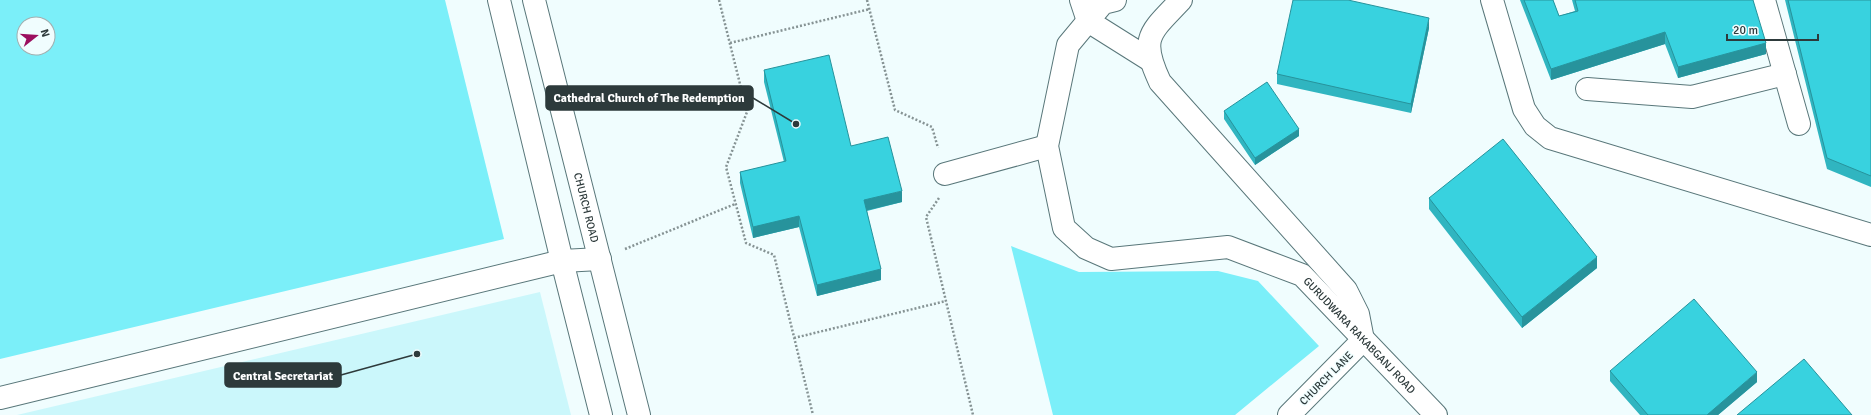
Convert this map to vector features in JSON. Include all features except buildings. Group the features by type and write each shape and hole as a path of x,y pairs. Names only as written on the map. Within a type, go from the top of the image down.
{"street":[{"path":"499,0 601,415"},
{"name":"CHURCH ROAD","path":"534,0 639,415"},
{"path":"1081,0 1088,21 1150,60"},
{"name":"GURUDWARA RAKABGANJ ROAD","path":"1115,0 1103,3 1068,45 1047,146 1064,228 1086,248 1111,258 1228,247 1302,275 1436,415"},
{"path":"1181,0 1152,31 1149,46 1150,60 1160,82 1346,290 1358,314 1363,340"},
{"path":"1492,0 1524,109 1534,126 1550,138 1871,235"},
{"path":"1764,0 1799,124"},
{"path":"1586,88 1692,97 1785,74"},
{"path":"945,174 1047,146"},
{"path":"0,398 562,261 600,259"},
{"name":"CHURCH LANE","path":"1289,415 1363,340"}],"path":[{"path":"720,0 747,112 726,167 746,243 774,255 813,415"},
{"path":"867,0 895,110 932,126 948,185 926,217 973,415"},
{"path":"730,43 870,9"},
{"path":"600,259 736,204"},
{"path":"794,338 946,301"}],"shaded area":[{"path":"0,0 445,0 504,239 0,359"},
{"path":"1011,246 1079,272 1218,271 1258,281 1319,346 1235,415 1053,415"},
{"path":"540,292 571,415 17,415"}],"place":[{"name":"Cathedral Church of The Redemption","path":"796,124"},
{"name":"Central Secretariat","path":"417,354"}]}
